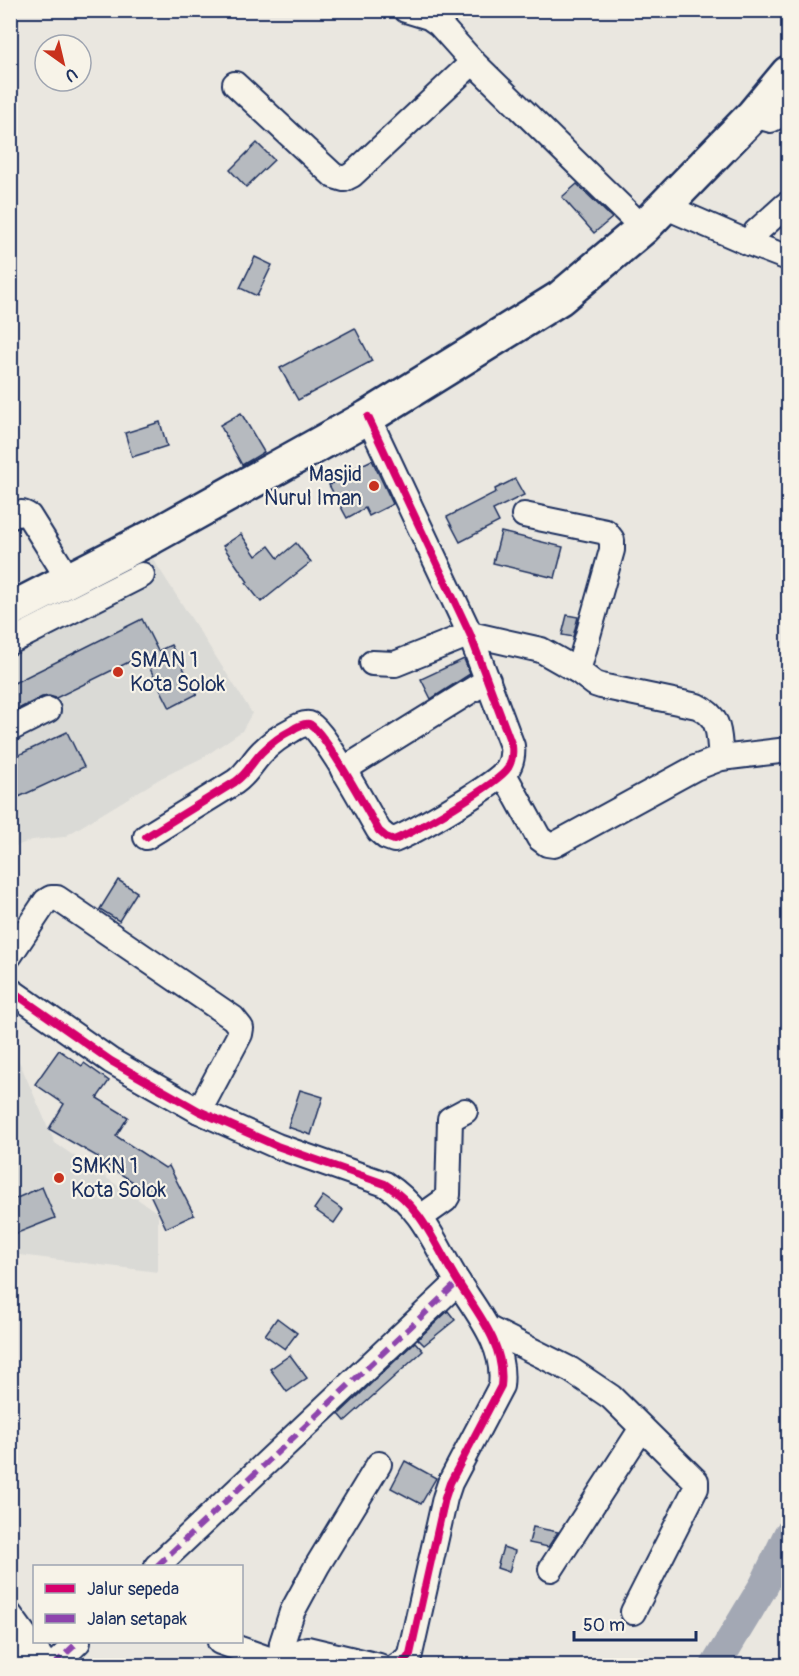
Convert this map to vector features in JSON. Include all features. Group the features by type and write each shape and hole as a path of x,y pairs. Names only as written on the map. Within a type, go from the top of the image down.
{"highway":[{"path":"14,621 69,580 152,537 368,417 560,298 653,217 753,115 789,74"}],"street":[{"path":"406,10 429,16 439,24 474,62 653,217 748,243 789,258"},
{"path":"235,84 334,176 344,179 352,175 474,62"},
{"path":"753,115 771,120 789,111"},
{"path":"748,243 756,232 786,205"},
{"path":"146,837 235,782 247,773 262,751 305,723 317,730 379,831 394,840 476,794 504,774 509,767 513,756 512,746 470,634 368,417"},
{"path":"10,517 18,512 29,516 69,580"},
{"path":"524,515 606,532 612,540 612,550 578,670"},
{"path":"14,621 142,575"},
{"path":"372,663 395,664 470,634 541,650 578,670 595,684 608,689 697,706 705,710 715,719 718,727 721,758"},
{"path":"343,770 488,680"},
{"path":"10,729 48,710"},
{"path":"504,774 539,838 547,844 554,845 685,772 721,758 789,750"},
{"path":"10,955 46,901 57,898 233,1018 241,1028 240,1034 199,1111"},
{"path":"10,990 111,1061 199,1111 277,1146 386,1184 400,1194 421,1217 458,1282 489,1329 503,1370 501,1386 450,1483 410,1654 406,1660 397,1665"},
{"path":"421,1217 446,1200 450,1119 465,1111"},
{"path":"158,1565 458,1282"},
{"path":"489,1329 571,1370 611,1397 693,1477 697,1485 633,1612"},
{"path":"551,1569 642,1428"},
{"path":"280,1664 282,1643 292,1612 379,1464"},
{"path":"10,1615 40,1657 14,1665"},
{"path":"53,1665 76,1643"},
{"path":"225,1643 280,1664"},
{"path":"280,1664 292,1654 307,1649 379,1665"}],"shaded area":[{"name":"SMAN 1 Kota Solok","path":"153,559 252,713 242,731 204,757 161,778 64,837 32,840 11,848 11,631"},
{"name":"SMKN 1 Kota Solok","path":"10,1041 55,1143 158,1213 158,1272 11,1254"}],"building":[{"path":"257,143 274,160 246,187 230,170"},
{"path":"577,184 612,218 594,233 562,197"},
{"path":"255,257 272,265 257,296 240,288"},
{"path":"355,328 372,361 298,400 280,368"},
{"path":"241,413 264,452 242,465 220,425"},
{"path":"160,422 167,446 132,457 125,433"},
{"name":"Masjid Nurul Iman","path":"372,460 393,504 369,516 365,508 347,518 329,485 349,474 347,472"},
{"path":"515,479 524,495 493,510 499,522 460,542 447,517 496,492 495,489"},
{"path":"501,532 563,547 555,578 493,563"},
{"path":"241,534 256,556 269,546 278,558 296,543 311,562 261,602 223,546"},
{"path":"567,615 578,617 573,637 562,635"},
{"path":"142,619 158,651 171,645 197,694 170,708 143,655 56,698 42,697 10,713 10,685"},
{"path":"464,659 470,674 431,699 421,679"},
{"path":"67,732 84,767 10,801 10,759"},
{"path":"118,880 137,892 119,921 100,909"},
{"path":"59,1050 82,1066 84,1063 109,1081 97,1098 128,1117 116,1136 165,1168 169,1166 194,1215 166,1228 149,1192 97,1159 98,1157 49,1129 64,1104 35,1084"},
{"path":"300,1090 323,1097 311,1135 288,1127"},
{"path":"42,1187 55,1218 10,1236 10,1201"},
{"path":"323,1196 343,1210 334,1223 314,1209"},
{"path":"448,1311 455,1320 424,1345 418,1339"},
{"path":"277,1318 297,1333 285,1349 265,1335"},
{"path":"415,1342 423,1351 345,1421 339,1414"},
{"path":"290,1355 307,1378 287,1392 270,1369"},
{"path":"405,1461 436,1478 421,1504 391,1488"},
{"path":"533,1527 558,1532 548,1547 529,1543"},
{"path":"503,1547 515,1551 509,1572 497,1568"}],"waterway":[{"path":"715,1666 764,1585 788,1535"}],"marked path":[{"path":"158,1565 458,1282"},
{"path":"53,1666 77,1643"}],"cycle path":[{"path":"146,837 235,782 269,746 284,734 305,724 315,729 324,740 379,831 394,840 473,796 508,768 512,757 512,746 470,634 368,417"},
{"path":"10,990 111,1061 199,1111 277,1146 385,1184 410,1205 428,1229 458,1282 482,1318 499,1357 501,1386 450,1483 410,1654 397,1666"}],"place":[{"name":"Masjid Nurul Iman","path":"374,486"},
{"name":"SMAN 1 Kota Solok","path":"118,672"},
{"name":"SMKN 1 Kota Solok","path":"59,1178"}]}
